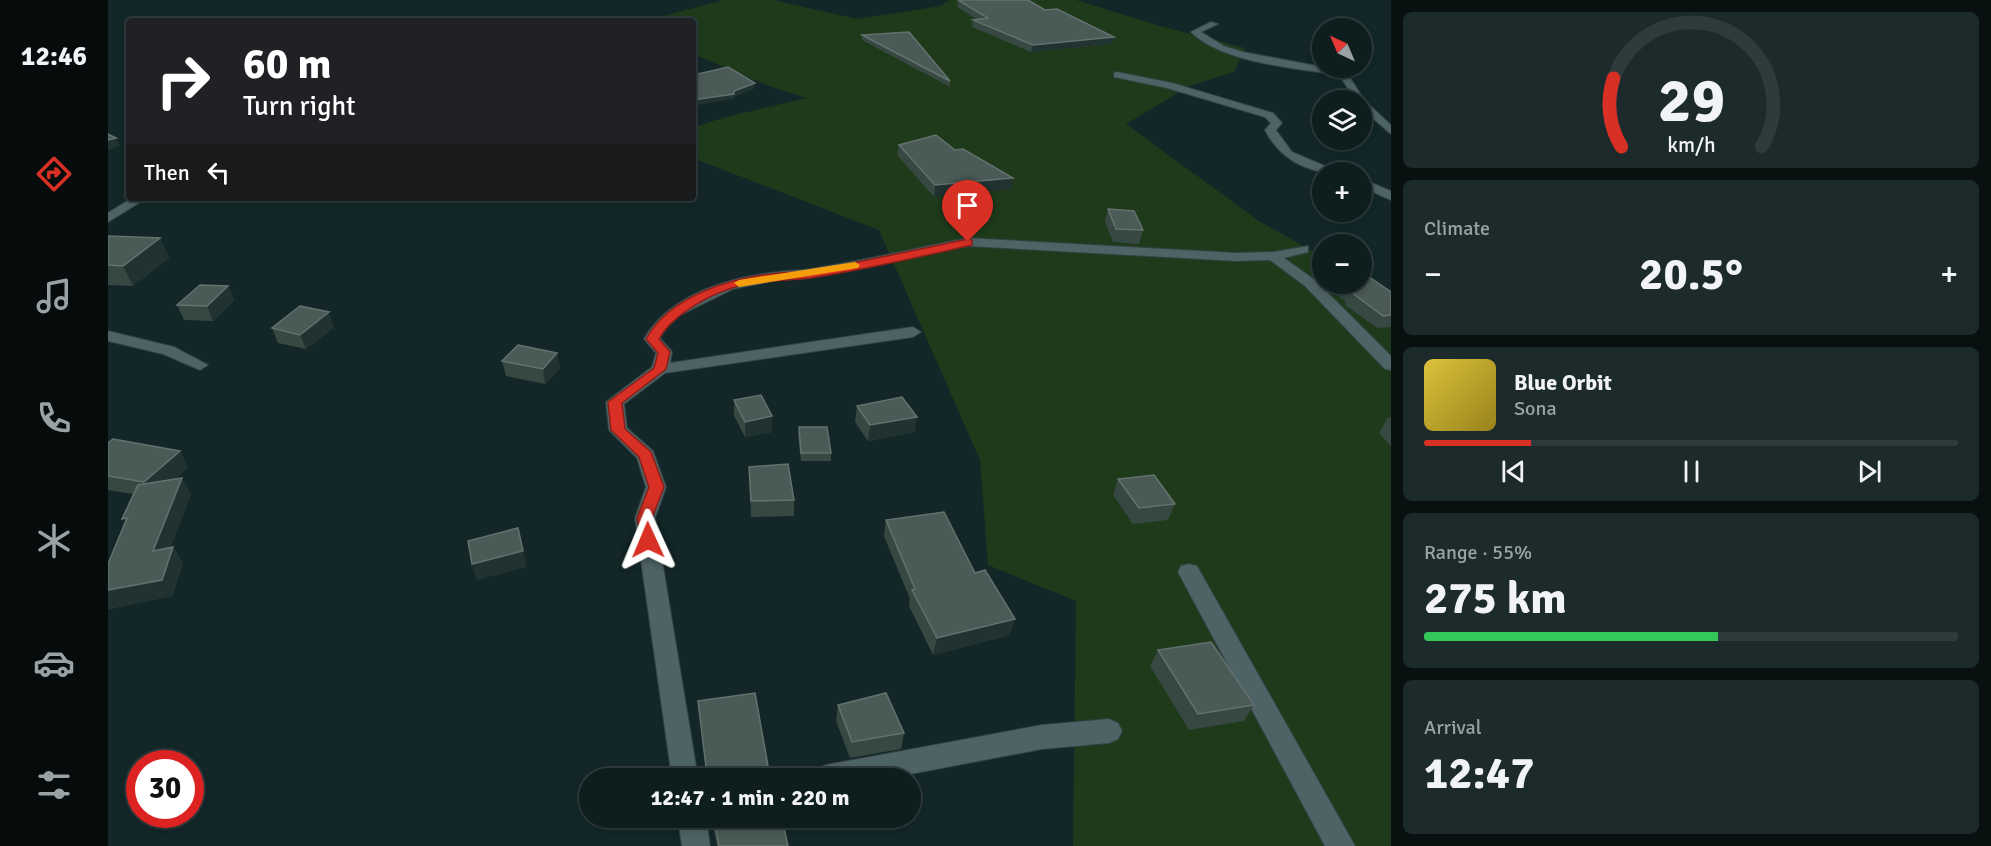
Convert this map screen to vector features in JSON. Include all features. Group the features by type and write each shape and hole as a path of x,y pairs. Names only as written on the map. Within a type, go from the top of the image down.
{"street":[{"path":"1214,24 1195,32 1203,40 1252,57 1335,72 1345,77 1353,90"},
{"path":"1117,75 1169,85 1269,115 1277,123 1270,130 1283,152 1293,159 1312,165"},
{"path":"1372,113 1391,131"},
{"path":"1372,187 1391,196"},
{"path":"108,218 136,201"},
{"path":"660,369 664,352 652,339 660,326 675,312 729,285 809,274 968,242 1237,257 1273,256 1303,249"},
{"path":"1273,256 1310,283 1391,365"},
{"path":"683,768 645,518 656,487 646,455 618,430 615,402 660,369 913,332"},
{"path":"108,336 168,350 200,365"},
{"path":"1189,572 1341,846"},
{"path":"879,768 1042,737 1109,731"},
{"path":"693,828 696,846"}],"green space":[{"path":"724,0 773,0 857,19 941,6 949,0 1076,0 1160,26 1245,48 1234,72 1189,86 1126,124 1259,221 1312,251 1312,294 1372,294 1372,282 1391,291 1391,846 1073,846 1076,601 988,565 980,460 879,230 696,159 696,127 722,118 807,98 772,87 696,55 696,18 655,18"}],"building":[{"path":"958,0 1028,0 1045,10 1057,9 1114,37 1033,45 973,20 988,18"},
{"path":"909,32 950,81 862,35"},
{"path":"728,67 755,83 734,91 734,94 696,100 696,74"},
{"path":"108,134 116,138 108,140"},
{"path":"936,135 955,150 963,149 1013,178 935,185 899,145"},
{"path":"1108,209 1134,211 1143,230 1116,229"},
{"path":"108,236 160,238 123,266 108,265"},
{"path":"1372,279 1391,292 1391,315 1383,316 1354,294 1372,294"},
{"path":"200,285 228,286 207,306 177,305"},
{"path":"300,306 329,312 300,335 272,328"},
{"path":"518,345 557,353 543,369 502,361"},
{"path":"761,395 772,416 745,422 734,400"},
{"path":"902,397 917,417 870,425 857,406"},
{"path":"799,427 827,427 831,453 801,453"},
{"path":"113,439 180,451 144,482 108,476 108,443"},
{"path":"788,464 794,500 751,501 749,467"},
{"path":"1154,475 1175,504 1139,508 1118,479"},
{"path":"182,478 153,551 173,547 162,580 108,590 108,564 127,518 122,519 138,485"},
{"path":"944,512 975,573 985,570 1015,619 937,638 912,590 915,589 886,520"},
{"path":"518,528 523,551 472,564 468,541"},
{"path":"1211,642 1254,705 1198,714 1158,650"},
{"path":"755,693 768,766 706,768 698,701"},
{"path":"886,693 904,733 852,742 838,705"},
{"path":"716,828 784,828 788,846 719,846"}],"slow traffic":[{"path":"739,283 778,276 809,274 855,265"}],"route":[{"path":"648,540 645,518 656,487 646,455 618,430 615,402 660,369 664,352 652,339 660,326 675,312 729,285 778,276 809,274 968,242"}]}
